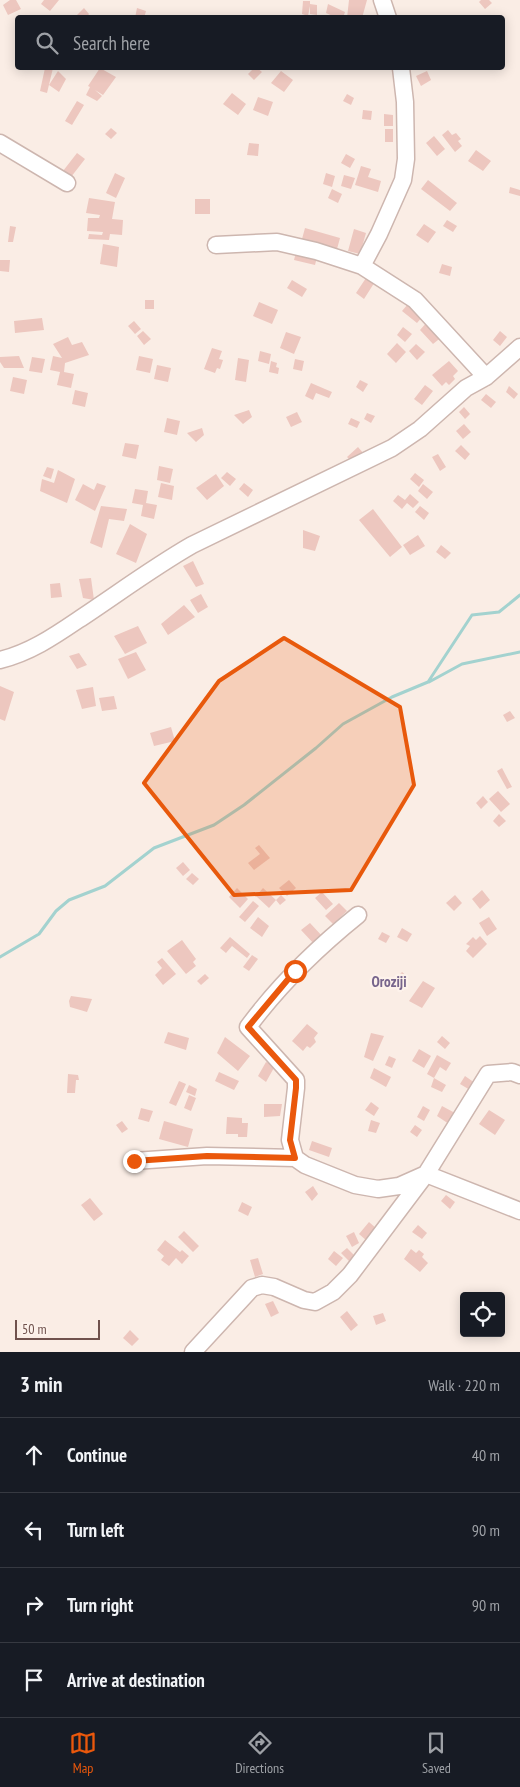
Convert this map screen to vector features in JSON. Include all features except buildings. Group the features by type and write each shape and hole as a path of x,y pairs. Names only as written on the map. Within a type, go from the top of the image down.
{"street":[{"path":"382,0 387,15"},
{"path":"362,266 403,180 406,149 405,102 401,70"},
{"path":"0,143 67,183"},
{"path":"216,245 277,242 316,251 362,266 414,300 486,377"},
{"path":"0,660 31,650 127,588 164,561 192,545 392,448 420,429 466,388 486,377 520,346"},
{"path":"295,1158 290,1140 296,1080 248,1027 295,971 332,936 358,915"},
{"path":"193,1352 252,1288 262,1285 274,1287 304,1300 315,1302 333,1292 350,1274 426,1174 488,1074 512,1072 520,1075"},
{"path":"134,1161 207,1156 295,1158 305,1165 355,1185 378,1189 399,1186 426,1174 520,1212"}],"highlighted area":[{"path":"284,638 400,707 414,785 351,890 234,895 144,783 219,681"}],"waterway":[{"path":"0,957 39,934 56,911 69,900 105,886 154,848 214,825 244,805 343,724 392,697 428,682 472,615 499,612 520,595"},
{"path":"429,682 462,664 520,652"}],"district":[{"name":"Oroziji","path":"389,981"}],"route":[{"path":"134,1161 207,1156 295,1158 290,1140 296,1080 248,1027 295,971"}]}
